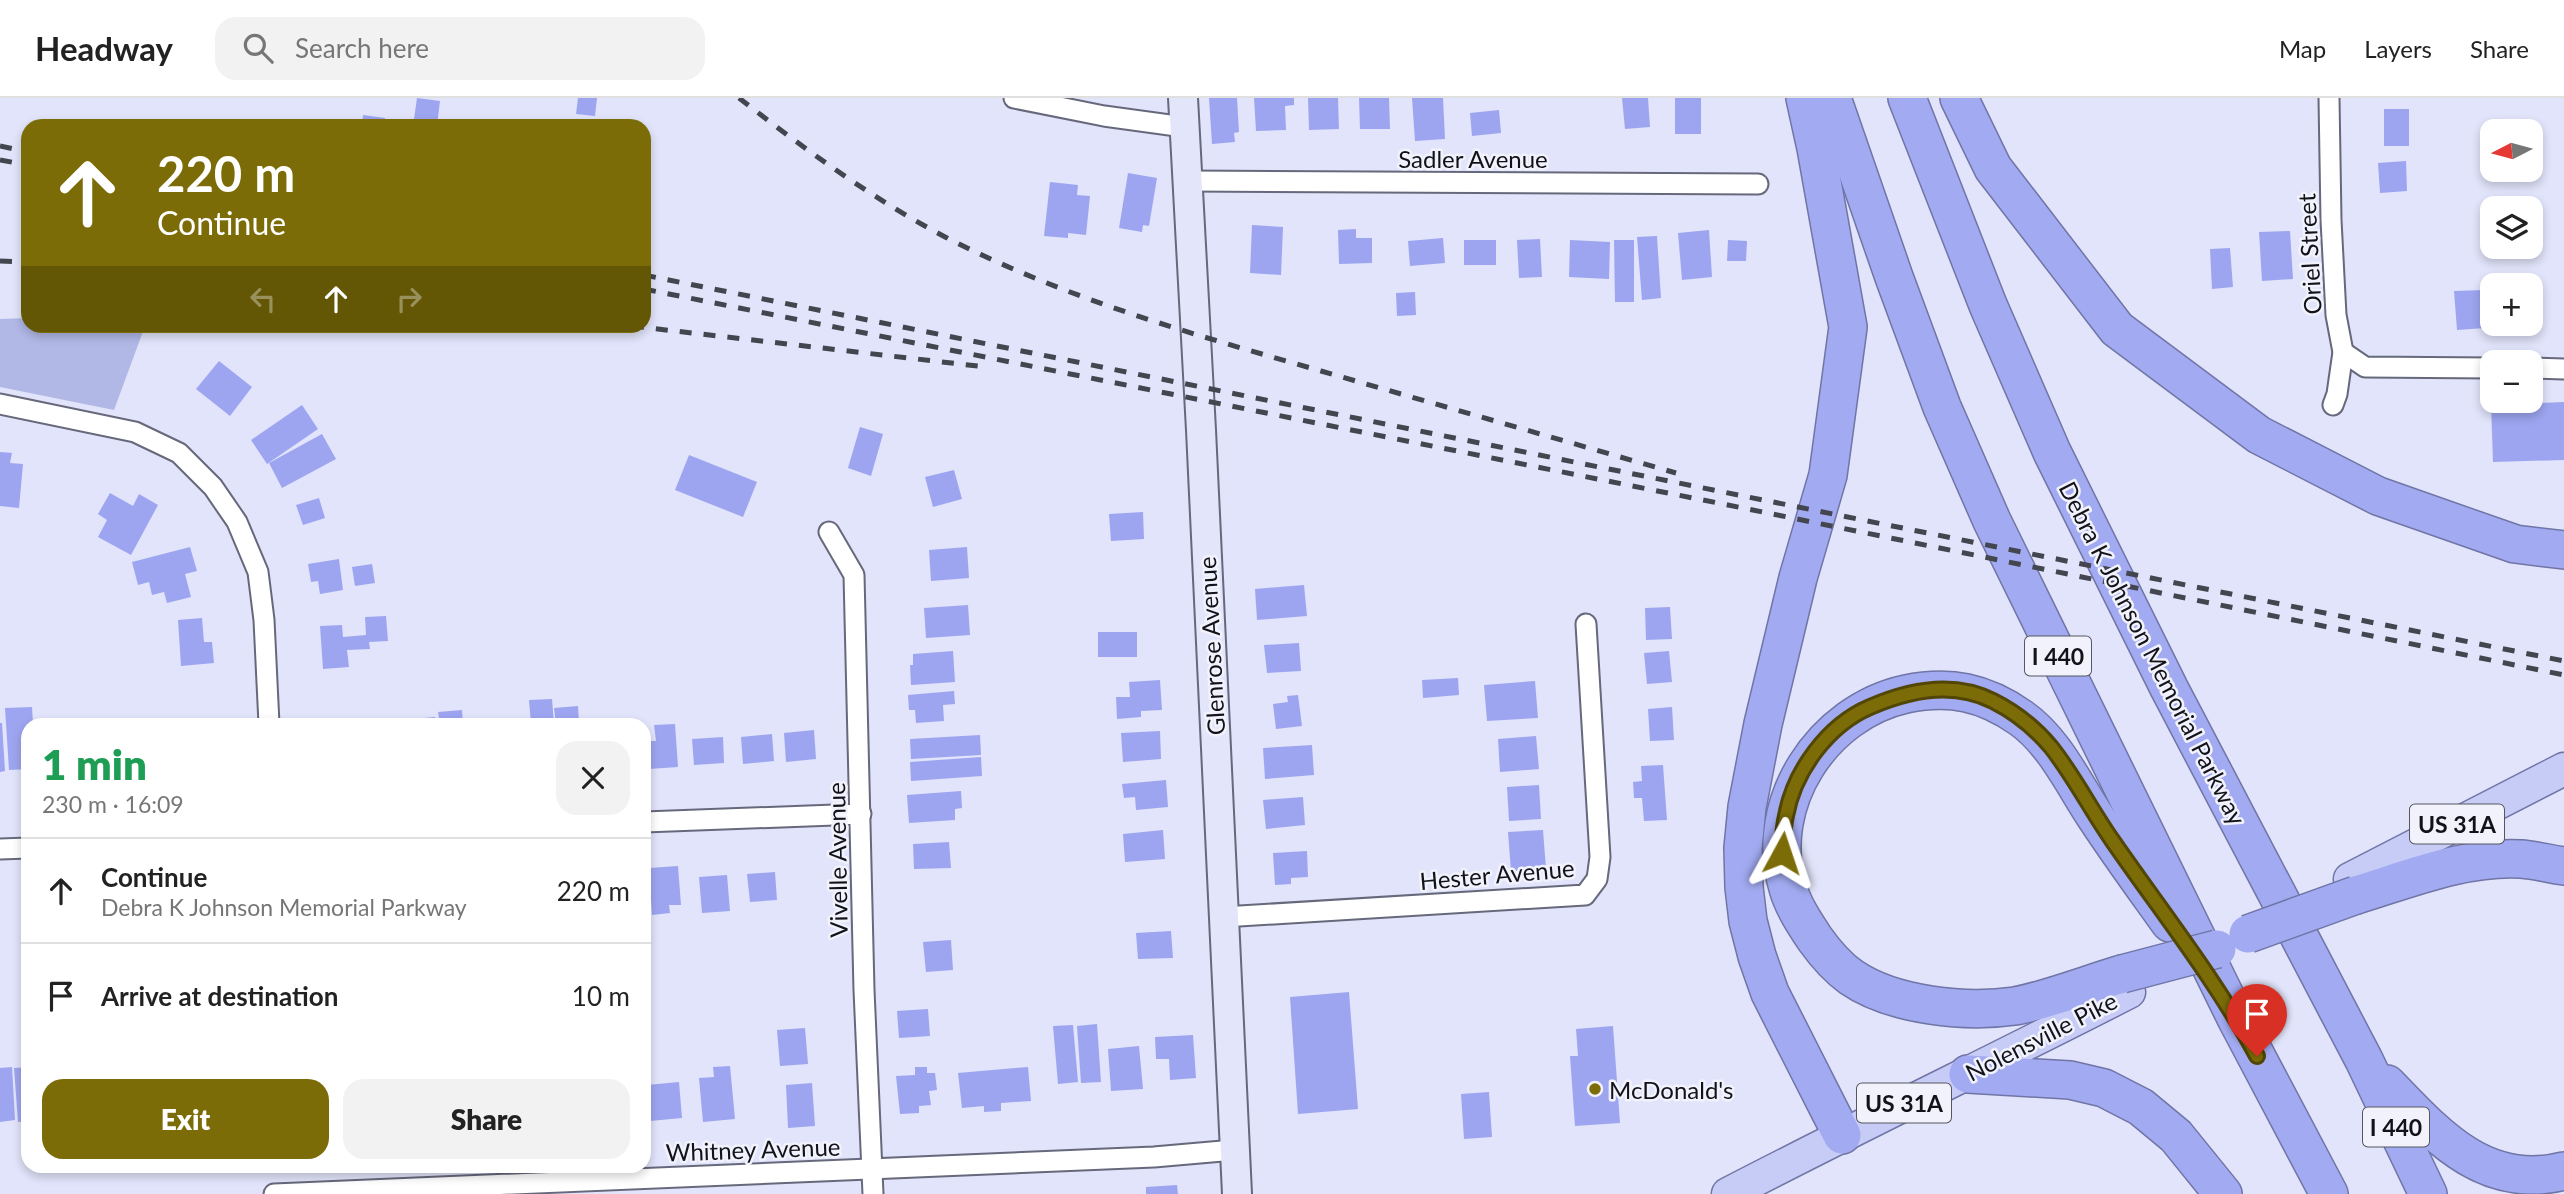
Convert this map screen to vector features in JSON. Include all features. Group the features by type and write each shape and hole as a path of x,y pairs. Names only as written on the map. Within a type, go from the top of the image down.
{"highway":[{"path":"1805,98 1848,327 1828,475 1798,578 1766,710 1747,807 1743,849 1744,887 1756,956 1770,993 1842,1135"},
{"name":"I 440","path":"1832,98 1942,407 1992,521 2236,1018 2329,1194"},
{"name":"Debra K Johnson Memorial Parkway","path":"1907,98 1987,305 2052,452 2169,688 2364,1060 2428,1194"},
{"path":"1959,98 1993,168 2117,329 2259,435 2378,496 2515,544 2564,550"},
{"path":"2236,1018 2096,818 2051,748 2023,719 1991,700 1959,690 1927,690 1893,697 1865,709 1838,727 1813,754 1798,781 1786,815 1782,853 1788,888 1827,955 1852,977 1881,993 1924,1004 1978,1009 2016,1005 2126,983 2233,941 2353,887 2450,866 2520,859 2564,866"},
{"path":"2364,1060 2442,1140 2465,1156 2497,1170 2527,1175 2564,1171"},
{"path":"1968,1074 2070,1080 2104,1088 2141,1107 2176,1136 2223,1194"}],"main road":[{"name":"US 31A","path":"2353,887 2564,769"},
{"name":"Nolensville Pike","path":"1728,1194 1968,1074 2126,983"}],"street":[{"path":"1014,98 1104,116 1184,127"},
{"name":"Glenrose Avenue","path":"1183,98 1237,1194"},
{"name":"Oriel Street","path":"2329,98 2330,220 2336,315 2343,352 2333,405"},
{"name":"Sadler Avenue","path":"1187,181 1758,184"},
{"path":"2343,352 2365,367 2480,368"},
{"path":"2543,368 2564,369"},
{"path":"0,404 135,432 179,453 213,487 237,522 258,572 264,620 269,718"},
{"name":"Vivelle Avenue","path":"829,532 854,575 864,990 873,1194"},
{"name":"Hester Avenue","path":"1223,917 1585,895 1597,879 1600,858 1586,624"},
{"path":"651,822 861,814"},
{"path":"0,849 21,848"},
{"name":"Whitney Avenue","path":"274,1194 1154,1157 1234,1150"}],"shaded area":[{"path":"21,318 21,333 142,333 114,410 0,387 0,319"}],"building":[{"path":"417,98 440,101 438,119 414,119"},
{"path":"578,98 597,98 595,116 576,114"},
{"path":"1209,98 1237,98 1239,132 1234,133 1235,142 1212,144"},
{"path":"1254,98 1294,98 1294,105 1285,106 1286,130 1256,131"},
{"path":"1308,98 1338,98 1339,129 1309,130"},
{"path":"1359,98 1389,98 1390,129 1360,129"},
{"path":"1412,98 1443,98 1445,139 1415,141"},
{"path":"1622,98 1648,98 1650,127 1625,129"},
{"path":"1675,98 1701,98 1701,134 1675,134"},
{"path":"2384,109 2409,109 2409,146 2384,146"},
{"path":"1499,110 1501,133 1472,136 1470,113"},
{"path":"363,115 385,118 385,119 363,119"},
{"path":"2406,161 2407,191 2380,193 2378,163"},
{"path":"1128,173 1157,178 1149,226 1143,225 1142,232 1119,228"},
{"path":"1050,182 1078,185 1077,195 1090,196 1086,235 1068,233 1068,238 1044,236"},
{"path":"1252,225 1283,227 1281,275 1250,273"},
{"path":"1356,229 1356,238 1372,238 1372,263 1339,264 1338,230"},
{"path":"1709,230 1712,277 1682,280 1678,233"},
{"path":"2290,231 2293,279 2262,281 2259,232"},
{"path":"1657,236 1661,298 1642,300 1637,237"},
{"path":"1443,238 1445,263 1410,266 1408,241"},
{"path":"1540,239 1542,277 1519,278 1517,240"},
{"path":"1464,240 1496,240 1496,265 1464,265"},
{"path":"1570,240 1610,242 1609,279 1569,277"},
{"path":"1614,240 1634,240 1634,302 1615,302"},
{"path":"1728,240 1747,241 1746,261 1727,261"},
{"path":"2230,248 2233,287 2212,289 2210,249"},
{"path":"2480,290 2480,328 2457,330 2454,291"},
{"path":"1415,292 1416,315 1397,316 1396,293"},
{"path":"219,361 252,387 230,416 196,389"},
{"path":"2564,402 2564,460 2493,462 2491,413 2543,413 2543,403"},
{"path":"302,405 318,429 267,464 251,440"},
{"path":"860,427 883,434 871,476 848,468"},
{"path":"322,434 336,459 282,488 269,463"},
{"path":"0,452 12,453 10,463 23,464 19,508 0,506"},
{"path":"689,455 757,482 743,517 675,490"},
{"path":"954,470 962,499 933,507 925,477"},
{"path":"110,493 133,506 139,494 158,505 131,555 98,537 107,520 98,514"},
{"path":"319,498 325,518 303,525 296,505"},
{"path":"1143,512 1144,539 1111,541 1109,514"},
{"path":"190,547 197,571 185,574 191,597 167,603 164,592 152,595 149,582 138,585 132,562"},
{"path":"967,547 969,578 931,581 929,550"},
{"path":"339,559 343,590 320,594 318,581 311,582 308,564"},
{"path":"372,564 375,583 355,586 352,567"},
{"path":"1304,585 1307,616 1257,620 1255,589"},
{"path":"968,605 970,635 926,638 924,608"},
{"path":"1670,607 1672,639 1646,640 1645,608"},
{"path":"386,616 388,641 369,642 370,649 347,650 349,667 323,669 320,626 342,625 343,637 366,635 365,617"},
{"path":"202,618 204,642 212,642 214,663 181,666 178,620"},
{"path":"1098,632 1137,632 1137,657 1098,657"},
{"path":"1299,643 1301,671 1267,673 1264,645"},
{"path":"953,651 955,682 911,685 910,665 913,665 913,654"},
{"path":"1669,651 1672,682 1647,684 1644,653"},
{"path":"1458,678 1459,695 1423,698 1422,680"},
{"path":"1160,680 1162,710 1141,711 1141,717 1117,719 1116,697 1130,697 1129,682"},
{"path":"1535,681 1538,718 1487,721 1484,685"},
{"path":"954,691 955,704 943,705 944,721 916,723 915,710 909,710 908,695"},
{"path":"1298,695 1302,726 1276,729 1273,704 1288,702 1287,696"},
{"path":"552,699 554,718 530,718 529,700"},
{"path":"578,706 579,718 555,718 554,708"},
{"path":"32,707 33,718 21,718 21,769 9,770 5,708"},
{"path":"1672,707 1674,740 1650,741 1648,709"},
{"path":"462,710 463,718 439,718 438,712"},
{"path":"0,723 5,771 0,772"},
{"path":"675,724 678,767 651,769 651,741 656,741 654,725"},
{"path":"814,730 816,759 786,762 784,733"},
{"path":"1160,731 1161,759 1123,762 1121,733"},
{"path":"772,734 774,761 743,764 741,737"},
{"path":"980,735 981,755 911,759 910,739"},
{"path":"1536,736 1539,769 1500,772 1498,739"},
{"path":"723,737 724,763 694,765 692,739"},
{"path":"1312,745 1314,775 1265,779 1263,748"},
{"path":"981,757 982,776 911,781 910,762"},
{"path":"1663,765 1667,820 1644,821 1642,798 1634,798 1633,782 1642,781 1641,766"},
{"path":"1166,780 1168,807 1136,810 1135,797 1124,798 1122,784"},
{"path":"1539,785 1541,819 1509,821 1507,787"},
{"path":"961,791 962,808 955,809 955,820 909,823 907,795"},
{"path":"1303,797 1305,825 1266,829 1263,800"},
{"path":"1163,830 1165,859 1125,862 1123,834"},
{"path":"1543,830 1546,869 1511,871 1508,832"},
{"path":"949,842 951,868 914,869 913,844"},
{"path":"1307,851 1308,877 1291,878 1291,884 1275,885 1273,853"},
{"path":"678,866 681,905 669,905 670,913 652,915 651,868"},
{"path":"775,872 777,900 750,902 747,874"},
{"path":"727,875 730,911 702,913 699,877"},
{"path":"1171,931 1173,958 1138,959 1136,933"},
{"path":"951,940 953,970 926,972 923,942"},
{"path":"1349,992 1358,1109 1298,1114 1290,997"},
{"path":"928,1009 930,1036 899,1038 897,1011"},
{"path":"1097,1024 1101,1082 1081,1083 1077,1026"},
{"path":"1073,1025 1078,1082 1058,1084 1053,1026"},
{"name":"McDonald's","path":"1613,1026 1620,1123 1575,1126 1570,1056 1578,1056 1576,1029"},
{"path":"805,1028 808,1064 780,1066 777,1030"},
{"path":"1193,1035 1196,1078 1170,1080 1169,1059 1156,1059 1155,1037"},
{"path":"1139,1046 1143,1089 1111,1091 1108,1049"},
{"path":"730,1066 735,1119 703,1122 699,1078 714,1077 713,1067"},
{"path":"12,1067 15,1120 0,1122 0,1068"},
{"path":"915,1067 927,1067 927,1073 935,1073 937,1090 929,1091 931,1105 919,1106 919,1113 900,1114 896,1076 915,1075"},
{"path":"1028,1067 1031,1101 1001,1103 1001,1111 984,1112 984,1106 962,1108 958,1073"},
{"path":"14,1068 21,1068 21,1122 18,1122"},
{"path":"679,1082 682,1118 651,1121 651,1085"},
{"path":"812,1083 815,1126 788,1128 786,1085"},
{"path":"1489,1092 1492,1137 1464,1139 1461,1094"},
{"path":"1177,1185 1178,1194 1146,1194 1146,1187"}],"railway":[{"path":"739,98 856,184 918,222 982,255 1065,290 1149,320 1235,346 1676,473"},
{"path":"0,146 21,150"},
{"path":"0,160 21,164"},
{"path":"0,261 21,262"},
{"path":"651,276 2564,661"},
{"path":"651,290 2564,675"},
{"path":"651,328 986,367"}],"place":[{"name":"McDonald's","path":"1595,1089"}],"route":[{"path":"1782,853 1786,815 1798,781 1813,754 1838,727 1865,709 1893,697 1927,690 1959,690 1991,700 2023,719 2051,748 2096,818 2236,1018 2257,1056"}]}
